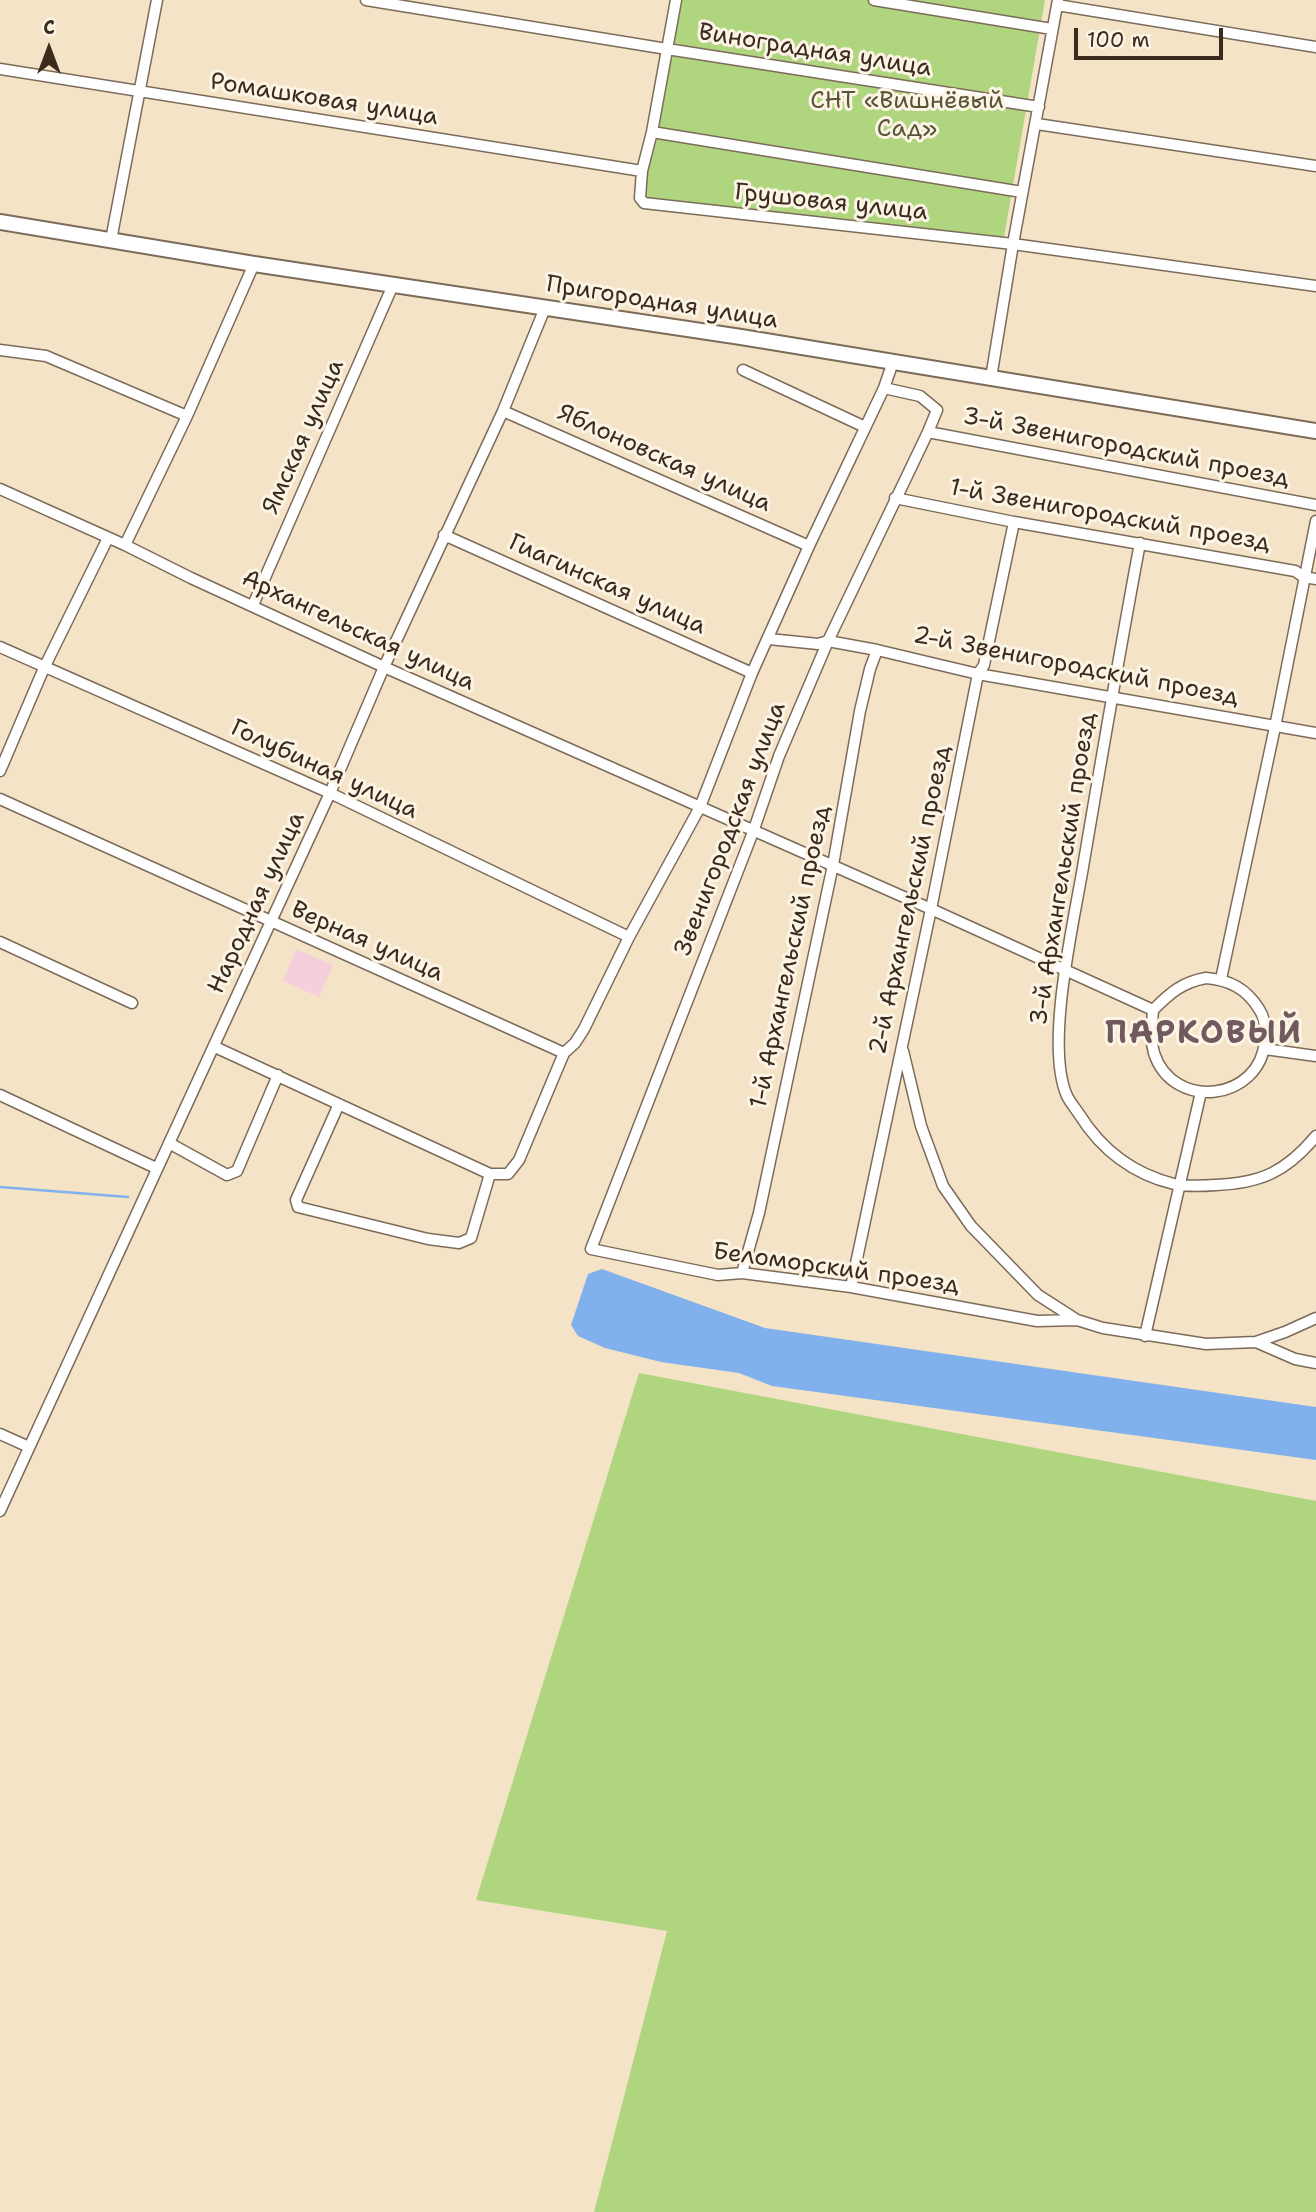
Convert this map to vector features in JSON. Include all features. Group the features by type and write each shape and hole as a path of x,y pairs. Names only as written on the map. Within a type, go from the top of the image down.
{"street":[{"path":"111,240 157,0"},
{"name":"Виноградная улица","path":"366,0 1040,107"},
{"path":"642,172 676,0"},
{"path":"874,0 1052,29"},
{"path":"991,378 1057,2 1316,47"},
{"name":"Ромашковая улица","path":"0,69 642,172"},
{"path":"1037,124 1316,166"},
{"path":"652,132 1022,192"},
{"name":"Грушовая улица","path":"642,172 640,198 644,203 1013,244 1316,286"},
{"name":"Пригородная улица","path":"0,222 254,264 741,337 1316,431"},
{"path":"125,545 187,416 254,264"},
{"name":"Ямская улица","path":"253,605 393,285"},
{"name":"Народная улица","path":"0,1511 156,1168 215,1047 384,667 503,411 545,308"},
{"path":"0,350 46,355 187,416"},
{"name":"Звенигородская улица","path":"490,1174 508,1174 519,1160 564,1053 584,1029 628,937 700,807 752,673 884,388 893,362"},
{"path":"743,370 865,427"},
{"path":"884,388 920,396 937,410 928,432"},
{"name":"Яблоновская улица","path":"503,411 809,546"},
{"name":"Звенигородская улица","path":"591,1250 753,832 779,757 828,641 928,432"},
{"name":"3-й Звенигородский проезд","path":"928,432 1316,505"},
{"name":"Архангельская улица","path":"0,489 384,667 753,832"},
{"name":"1-й Звенигородский проезд","path":"895,498 1014,522 1295,571 1316,579"},
{"path":"1221,979 1316,521"},
{"name":"2-й Архангельский проезд","path":"851,1287 978,674 984,665 1014,522"},
{"name":"Гиагинская улица","path":"444,535 752,673"},
{"path":"0,771 44,668 108,538"},
{"name":"3-й Архангельский проезд","path":"1140,543 1111,697 1066,971 1058,1055 1067,1095 1100,1143 1120,1159 1157,1180 1180,1186"},
{"name":"2-й Звенигородский проезд","path":"769,639 818,644 828,641 978,674 1316,733"},
{"name":"Голубиная улица","path":"0,647 330,793 628,937"},
{"name":"1-й Архангельский проезд","path":"742,1273 759,1213 832,865 860,711 877,650"},
{"name":"Верная улица","path":"0,799 564,1053"},
{"path":"753,832 1153,1010"},
{"path":"0,942 132,1003"},
{"path":"1221,979 1238,986 1252,998 1262,1013 1266,1031 1265,1049 1260,1062 1241,1083 1229,1089 1201,1092 1186,1088 1162,1069 1152,1041 1153,1010 1177,988 1191,981 1221,979"},
{"path":"215,1047 278,1075 490,1174 471,1238 459,1242 428,1239 298,1207 296,1200 339,1104"},
{"name":"Беломорский проезд","path":"902,1047 921,1126 943,1186 971,1226 1038,1295 1077,1320 1103,1328 1206,1344 1256,1342 1316,1318"},
{"path":"1265,1049 1316,1056"},
{"path":"169,1143 228,1175 237,1171 278,1075"},
{"path":"1145,1336 1201,1092"},
{"path":"0,1095 156,1168"},
{"path":"1180,1186 1243,1184 1273,1173 1297,1158 1316,1136"},
{"name":"Беломорский проезд","path":"591,1250 718,1275 742,1273 851,1287 1037,1321 1077,1320"},
{"name":"Беломорский проезд","path":"1256,1342 1294,1359 1316,1363"},
{"path":"0,1434 29,1447"}],"shaded area":[{"path":"296,949 333,965 319,997 283,981"}],"green space":[{"name":"СНТ «Вишнёвый Cад»","path":"676,0 1045,0 1003,243 644,203 642,171"},
{"path":"639,1373 1316,1501 1316,2212 594,2212 667,1931 476,1900"}],"water":[{"path":"602,1269 765,1328 1316,1407 1316,1460 772,1386 739,1373 661,1362 605,1348 578,1336 571,1325 588,1274"}],"waterway":[{"path":"0,1187 128,1197"}],"district":[{"name":"ПАРКОВЫЙ","path":"1204,1035"}]}
